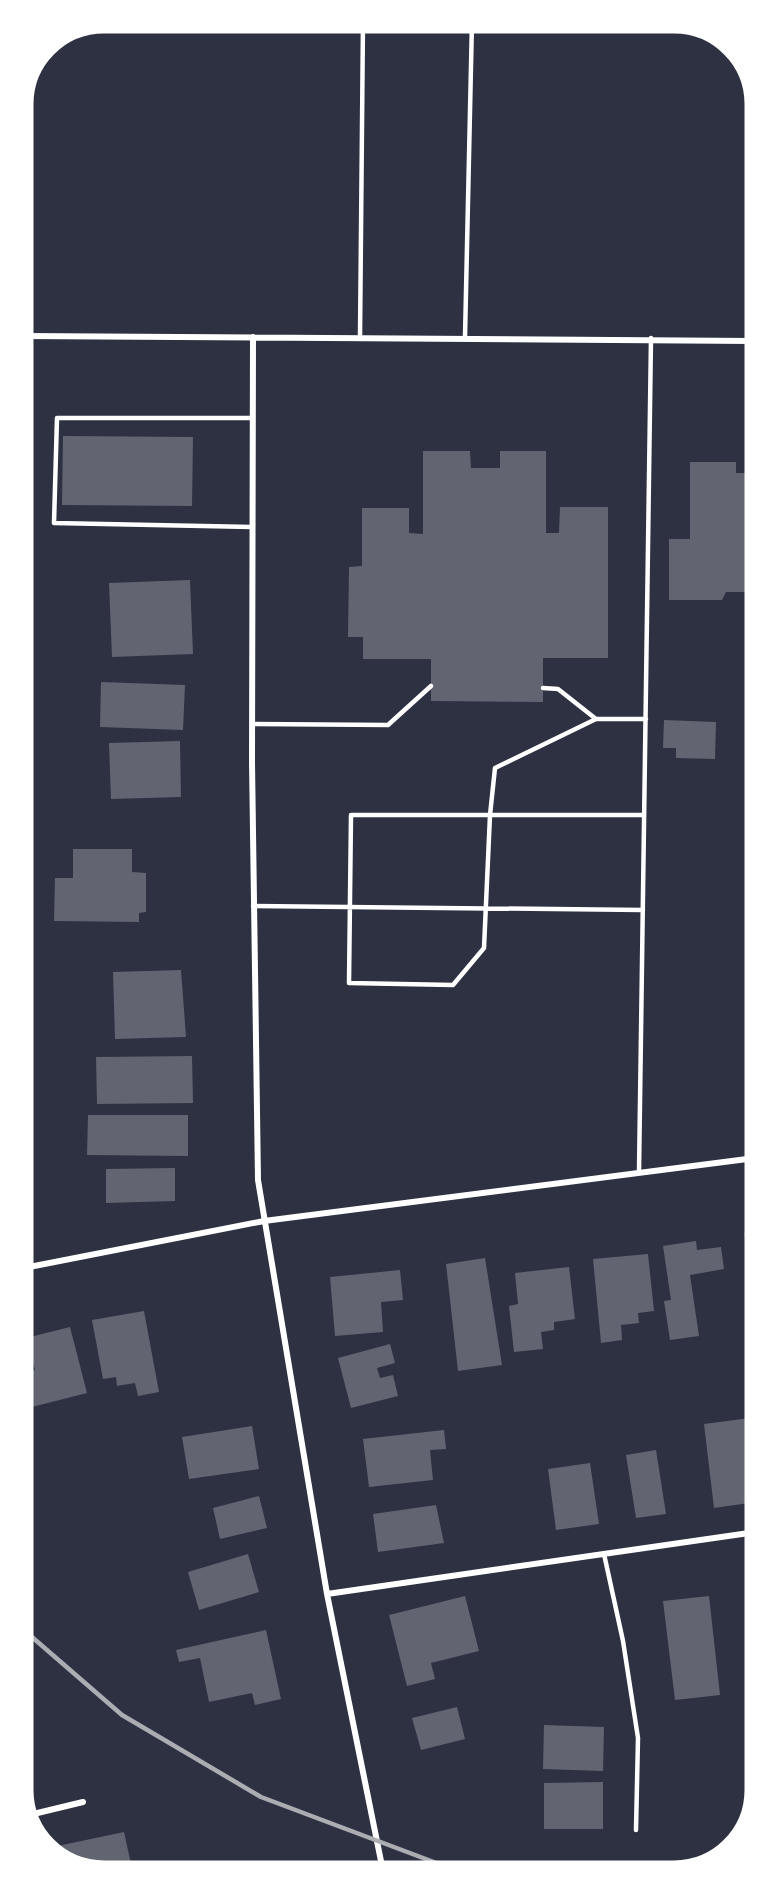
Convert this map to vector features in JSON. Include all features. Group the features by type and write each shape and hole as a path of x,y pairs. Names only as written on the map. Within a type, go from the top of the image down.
{"street":[{"path":"32,336 651,338 746,341"},
{"path":"253,337 253,906 258,1180 327,1594 381,1862"},
{"path":"31,1267 264,1221 746,1159"},
{"path":"327,1594 746,1533"},
{"path":"35,1814 83,1802"}],"lane":[{"path":"360,337 363,31"},
{"path":"465,338 472,32"},
{"path":"639,1172 651,338"},
{"path":"252,527 54,523 57,418 253,418"},
{"path":"252,724 388,725 431,686"},
{"path":"543,688 558,689 596,719"},
{"path":"644,815 490,815 351,815 349,983 453,986 484,948 490,815 495,768 596,719 646,719"},
{"path":"253,906 643,910"},
{"path":"604,1554 623,1641 638,1738 636,1830"}],"building":[{"path":"63,436 193,437 192,506 62,505"},
{"path":"423,451 470,451 471,468 500,468 500,451 546,451 546,533 559,533 560,507 608,507 608,658 543,658 543,702 431,701 431,659 363,659 363,637 348,637 349,567 362,566 362,508 409,508 409,533 423,534"},
{"path":"690,462 736,462 736,473 746,473 746,592 726,592 722,600 669,600 669,539 690,539"},
{"path":"190,580 193,654 112,657 109,583"},
{"path":"101,682 185,685 183,730 100,727"},
{"path":"664,720 716,722 715,759 676,758 676,748 663,748"},
{"path":"180,741 181,797 111,799 109,743"},
{"path":"73,849 132,849 132,872 146,873 146,912 139,913 139,922 54,921 55,878 73,878"},
{"path":"181,970 186,1037 115,1039 113,972"},
{"path":"192,1056 193,1103 97,1104 96,1057"},
{"path":"88,1115 188,1115 188,1156 87,1155"},
{"path":"175,1168 175,1201 106,1203 106,1169"},
{"path":"696,1241 697,1250 721,1247 724,1269 690,1275 699,1336 670,1340 664,1301 671,1300 663,1246"},
{"path":"648,1254 654,1311 638,1313 639,1323 621,1325 622,1340 601,1343 593,1259"},
{"path":"485,1258 502,1365 458,1371 446,1264"},
{"path":"569,1267 575,1319 554,1322 554,1330 541,1332 543,1349 514,1352 509,1306 518,1304 515,1273"},
{"path":"400,1270 403,1300 381,1302 383,1332 335,1336 330,1277"},
{"path":"144,1311 159,1392 138,1396 135,1383 117,1386 116,1377 103,1379 92,1320"},
{"path":"70,1327 87,1393 32,1407 31,1371 35,1370 31,1357 31,1337"},
{"path":"390,1344 395,1363 377,1368 380,1378 393,1375 398,1396 351,1408 338,1358"},
{"path":"746,1419 746,1503 714,1508 704,1424"},
{"path":"252,1426 259,1469 189,1479 182,1437"},
{"path":"444,1430 446,1449 430,1450 433,1480 369,1487 363,1439"},
{"path":"656,1450 666,1514 636,1518 626,1455"},
{"path":"590,1463 599,1524 556,1530 548,1469"},
{"path":"259,1496 267,1528 220,1539 213,1508"},
{"path":"436,1505 444,1543 378,1552 373,1514"},
{"path":"248,1554 259,1592 199,1610 188,1572"},
{"path":"465,1596 479,1651 431,1663 435,1679 407,1686 389,1615"},
{"path":"709,1596 720,1695 675,1700 663,1601"},
{"path":"266,1630 281,1699 255,1705 252,1693 209,1702 200,1658 179,1662 176,1650"},
{"path":"457,1707 465,1739 421,1750 412,1718"},
{"path":"544,1725 604,1727 603,1771 543,1769"},
{"path":"603,1782 603,1829 544,1829 544,1783"},
{"path":"124,1832 131,1862 89,1861 67,1853 57,1846"}],"railway":[{"path":"31,1636 122,1715 261,1797 434,1862"}]}
